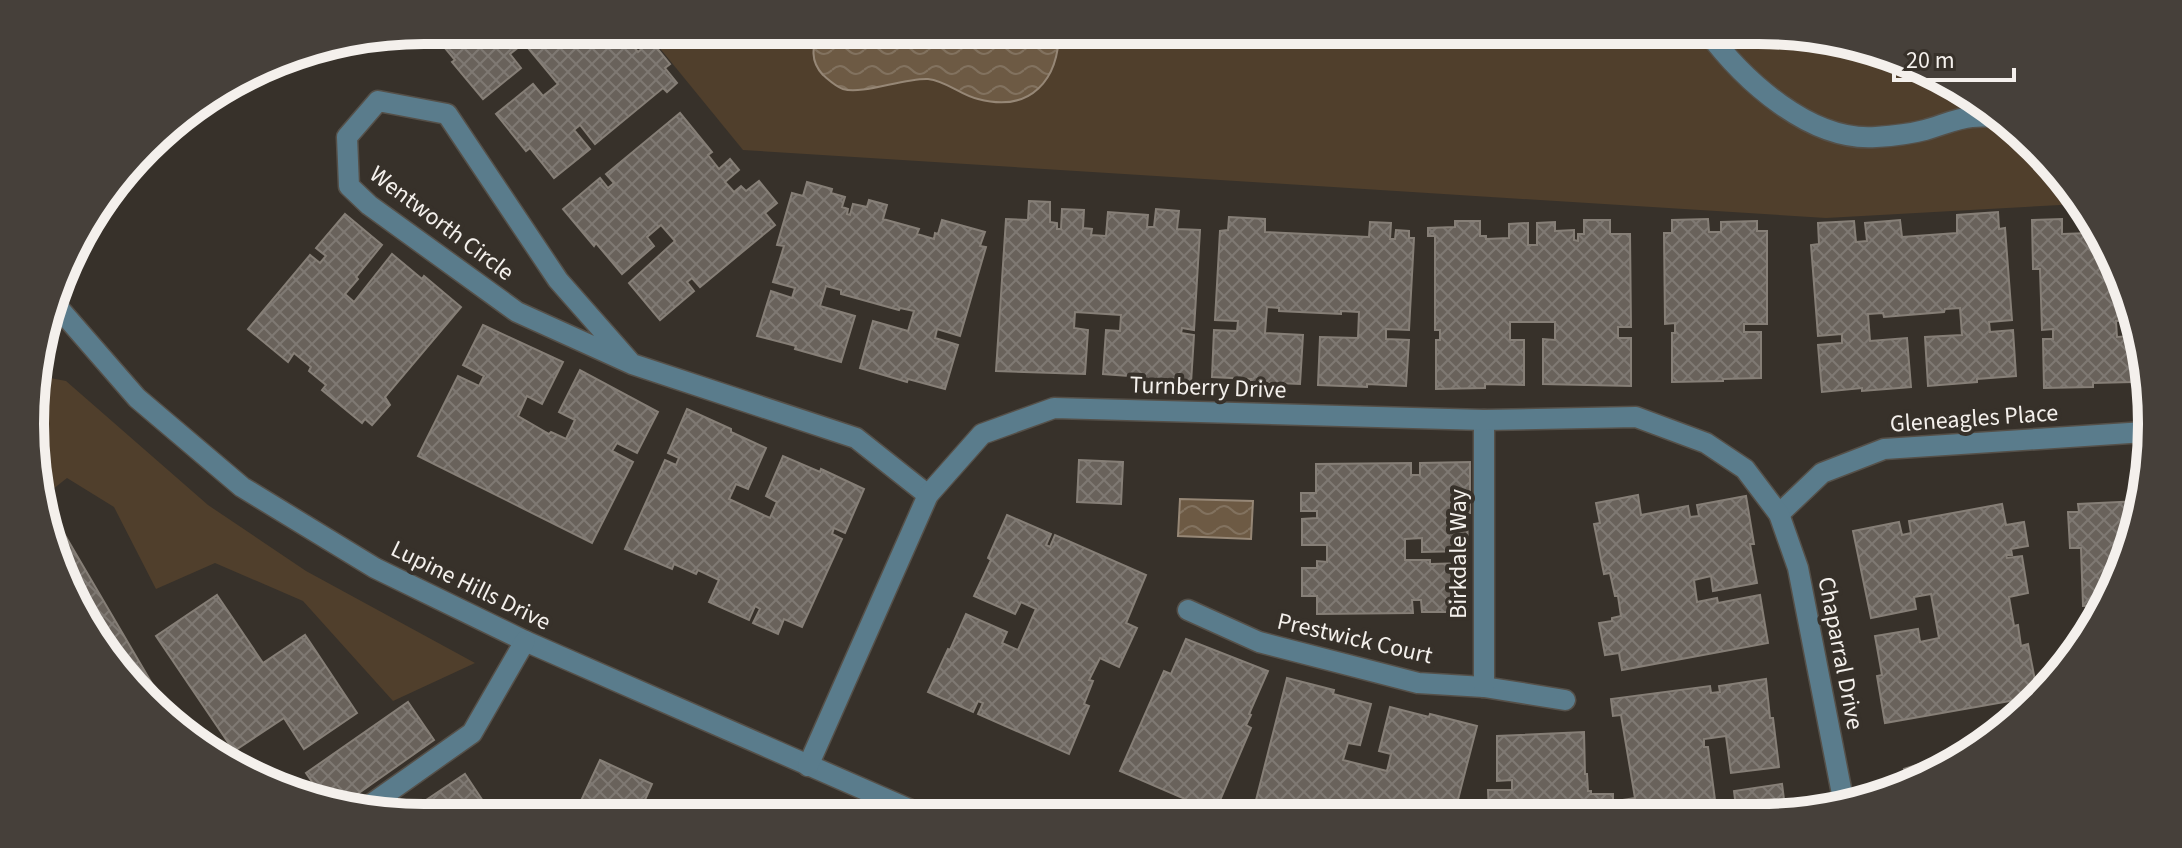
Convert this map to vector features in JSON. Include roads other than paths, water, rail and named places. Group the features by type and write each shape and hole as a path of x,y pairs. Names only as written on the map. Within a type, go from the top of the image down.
{"street":[{"path":"1717,44 1754,83 1786,108 1815,125 1839,134 1873,137 1920,131 1970,117 1981,117"},
{"name":"Wentworth Circle","path":"632,364 558,280 447,114 378,101 347,137 349,186 369,205 517,312 632,364 856,438 928,495"},
{"name":"Lupine Hills Drive","path":"61,311 137,398 242,487 375,568 525,641 897,804"},
{"name":"Turnberry Drive","path":"808,766 928,495 982,434 1054,408 1484,420 1636,417 1706,443 1745,469 1779,514"},
{"name":"Birkdale Way","path":"1484,420 1484,687"},
{"name":"Gleneagles Place","path":"1779,514 1822,473 1884,449 2138,432"},
{"name":"Chaparral Drive","path":"1779,514 1798,568 1842,794"},
{"name":"Prestwick Court","path":"1188,610 1259,642 1418,683 1484,687 1565,700"},
{"path":"376,801 472,733 525,641"}],"water":[{"path":"815,44 1058,44 1054,64 1038,88 1027,97 997,102 971,97 928,79 861,90 843,89 823,75 814,59"},
{"path":"1180,499 1253,501 1251,539 1178,536"}]}
